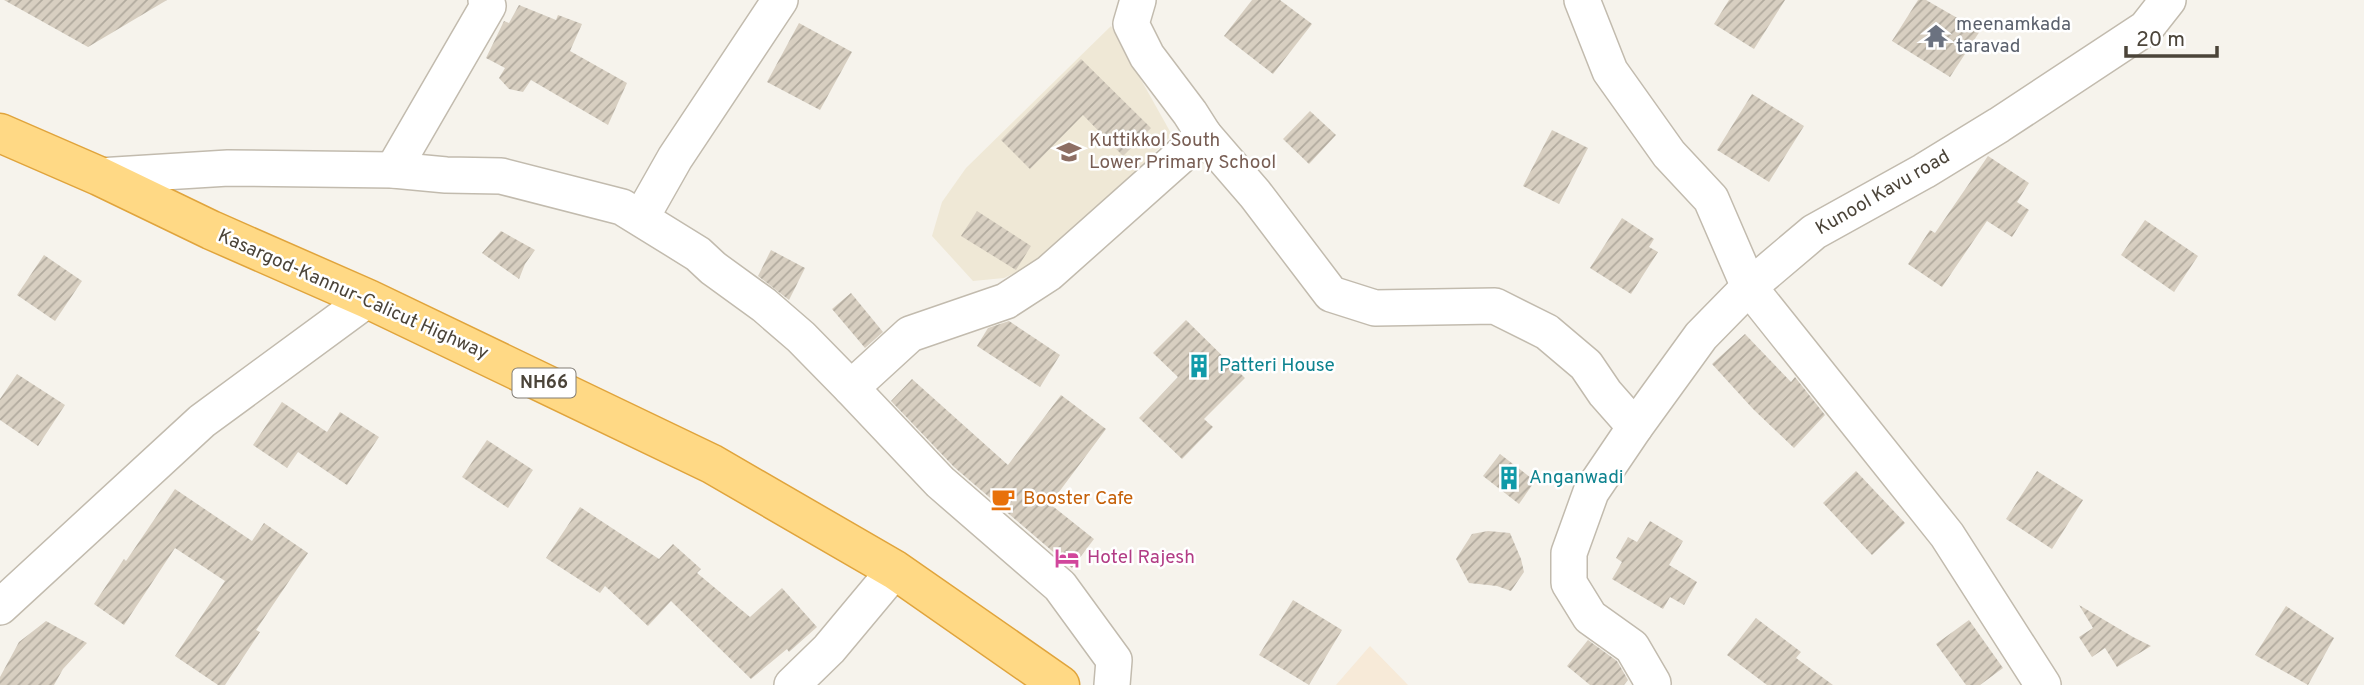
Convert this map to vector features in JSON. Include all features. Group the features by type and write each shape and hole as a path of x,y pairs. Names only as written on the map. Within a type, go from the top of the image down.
{"highway":[{"name":"Kasargod-Kannur-Calicut Highway","path":"0,133 368,299 712,464 895,570 1060,685"}],"street":[{"path":"641,218 676,158 780,0"},
{"path":"1138,0 1131,24 1147,56 1204,135 1255,194 1331,294 1375,308 1495,306 1547,332 1586,365 1605,393 1634,427"},
{"path":"1582,0 1611,71 1669,154 1710,199 1749,287 1947,535 2043,685"},
{"name":"Kunool Kavu road","path":"1651,685 1653,683 1632,646 1590,617 1569,583 1569,553 1591,492 1634,427 1701,336 1749,287 1814,232 1924,171 2146,27 2168,0"},
{"path":"393,170 489,2"},
{"path":"851,388 910,334 1006,301 1049,272 1204,135"},
{"path":"99,176 228,168 393,170 501,176 622,207 698,254 801,337 940,482 1060,586 1114,660 1112,685"},
{"path":"0,607 202,421 368,299"},
{"path":"792,685 828,649 895,570"}],"shaded area":[{"name":"Kuttikkol South Lower Primary School","path":"1111,26 1172,135 1051,256 1004,278 973,281 932,236 942,202 966,168"},
{"path":"1370,646 1408,685 1336,685"}],"building":[{"path":"4,0 167,0 88,47"},
{"path":"1252,0 1280,0 1312,24 1273,74 1224,36"},
{"path":"1729,0 1785,0 1754,49 1714,24"},
{"name":"meenamkada taravad","path":"1918,0 1926,0 1980,31 1950,77 1892,41"},
{"path":"519,5 556,20 558,15 582,24 570,51 627,83 608,125 531,80 523,92 509,89 499,78 505,68 486,58 504,21 509,23"},
{"path":"799,23 852,52 820,110 767,82"},
{"path":"1081,59 1151,128 1123,156 1083,115 1030,169 1001,140"},
{"path":"1752,94 1804,126 1769,182 1717,150"},
{"path":"1310,111 1336,135 1309,164 1283,139"},
{"path":"1552,130 1588,148 1559,204 1523,186"},
{"path":"1988,156 2029,183 2017,202 2029,210 2012,237 1987,221 1942,287 1908,264 1930,230 1935,233"},
{"path":"977,211 1031,246 1016,270 961,236"},
{"path":"1622,218 1654,239 1649,247 1658,252 1631,294 1590,268"},
{"path":"2145,220 2198,256 2174,292 2121,255"},
{"path":"501,231 535,250 519,279 482,253"},
{"path":"771,250 805,268 789,300 758,276"},
{"path":"44,255 82,281 55,321 17,295"},
{"path":"851,293 883,332 865,348 832,309"},
{"path":"1186,320 1245,378 1204,419 1213,427 1182,459 1139,418 1178,377 1153,353"},
{"path":"1009,321 1060,355 1040,387 977,346 988,328"},
{"path":"1745,334 1791,382 1795,377 1825,415 1794,448 1712,364"},
{"path":"17,374 65,405 38,446 0,420 0,399"},
{"path":"912,379 1008,465 1061,395 1106,429 1050,504 1094,539 1072,568 954,467 891,401"},
{"path":"282,402 327,432 340,412 379,437 347,485 298,452 287,468 253,445"},
{"path":"487,440 533,470 508,508 462,477"},
{"name":"Anganwadi","path":"1500,454 1535,481 1519,504 1483,476"},
{"path":"1856,471 1905,523 1872,555 1823,503"},
{"path":"2037,471 2083,500 2052,549 2006,519"},
{"path":"175,489 252,541 264,523 308,553 256,630 260,632 225,685 218,685 175,656 225,581 175,548 124,625 94,604"},
{"path":"580,507 659,559 673,544 701,569 697,573 750,617 782,588 817,627 789,652 787,649 751,679 671,601 648,626 605,586 600,593 546,558"},
{"path":"1650,521 1683,541 1669,565 1697,582 1684,605 1670,597 1663,609 1612,579 1622,562 1616,558 1628,537 1637,542"},
{"path":"1488,531 1510,533 1521,559 1524,572 1511,591 1497,586 1469,583 1456,559 1472,534"},
{"path":"1293,600 1342,630 1309,685 1259,655"},
{"path":"2079,605 2151,646 2117,667 2105,648 2092,657 2079,637 2093,628"},
{"path":"2286,606 2334,638 2308,685 2255,655"},
{"path":"1756,618 1801,652 1796,658 1833,685 1767,685 1727,655"},
{"path":"1969,620 2003,668 1980,685 1966,685 1936,644"},
{"path":"46,621 87,643 63,669 54,685 0,685 0,677 19,642"},
{"path":"1588,640 1617,661 1628,680 1624,685 1590,685 1567,666"}],"place":[{"name":"meenamkada taravad","path":"1936,36"},
{"name":"Kuttikkol South Lower Primary School","path":"1069,152"},
{"name":"Patteri House","path":"1199,366"},
{"name":"Anganwadi","path":"1509,478"},
{"name":"Booster Cafe","path":"1003,499"},
{"name":"Hotel Rajesh","path":"1067,558"}]}
